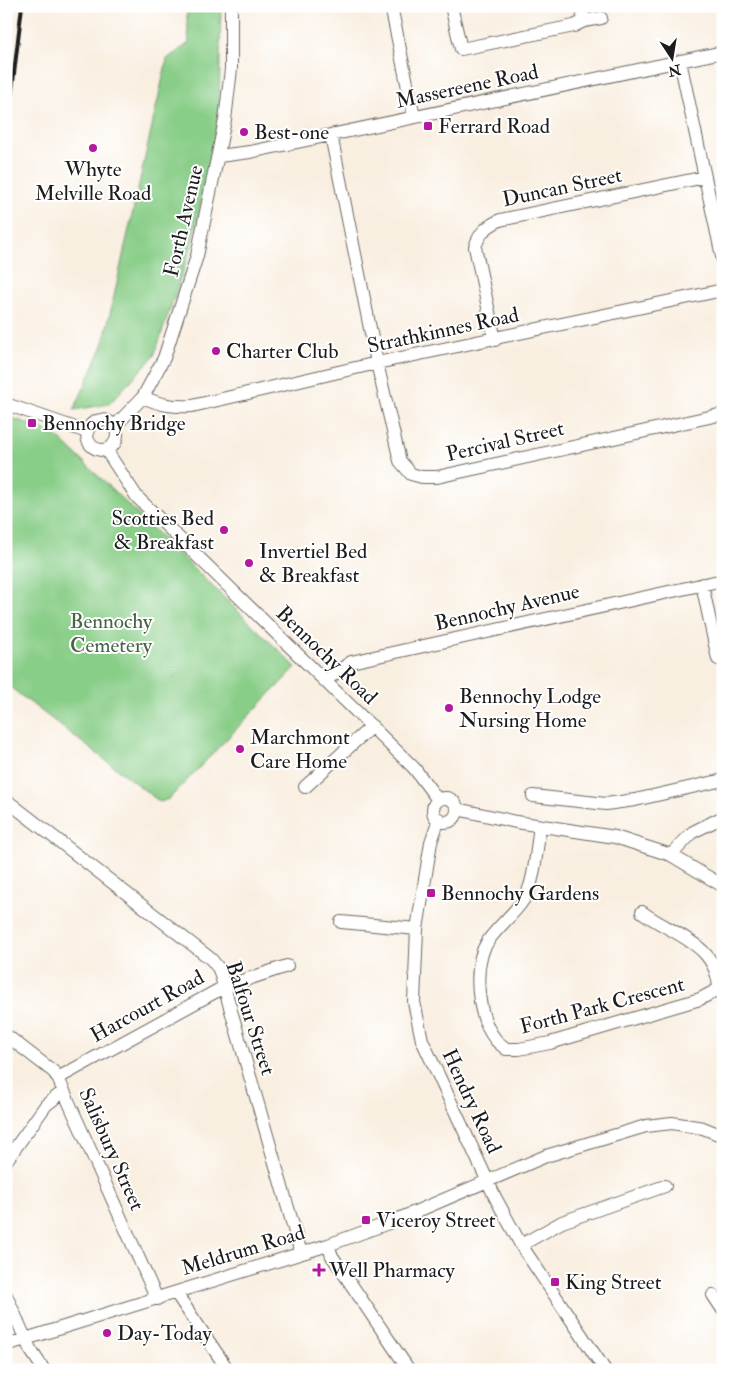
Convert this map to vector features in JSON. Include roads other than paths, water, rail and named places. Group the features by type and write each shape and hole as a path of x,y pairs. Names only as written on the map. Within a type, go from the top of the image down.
{"street":[{"name":"Forth Avenue","path":"115,426 142,397 164,358 197,256 219,156 231,70 231,6"},
{"path":"391,6 414,117"},
{"path":"451,6 461,49 574,26 584,21 601,18"},
{"path":"581,6 584,21"},
{"name":"Massereene Road","path":"219,156 250,152 723,52"},
{"path":"680,61 723,262"},
{"name":"Percival Street","path":"331,135 377,363 400,461 411,474 422,477 437,477 723,414"},
{"name":"Duncan Street","path":"495,340 475,247 479,234 488,226 500,220 705,177"},
{"name":"Strathkinnes Road","path":"142,397 173,407 192,406 377,363 495,340 723,290"},
{"path":"6,404 87,432"},
{"path":"105,420 115,426 118,433 117,441 106,450 93,448 88,441 87,432 92,424 105,420"},
{"name":"Bennochy Road","path":"106,450 137,497 414,768 438,800"},
{"name":"Bennochy Avenue","path":"325,680 351,662 723,580"},
{"path":"702,584 718,659"},
{"path":"305,786 372,726"},
{"path":"533,796 606,804 635,800 723,780"},
{"path":"457,809 453,819 446,821 439,819 434,810 438,800 445,798 452,800 457,809 540,826 615,838 671,855 723,886"},
{"name":"Balfour Street","path":"6,800 211,959 219,969 301,1253"},
{"path":"671,855 693,832 723,816"},
{"name":"Hendry Road","path":"439,819 431,842 417,929 414,1002 422,1040 487,1180 521,1245 605,1370"},
{"name":"Forth Park Crescent","path":"540,826 530,887 520,904 487,942 478,969 478,990 484,1016 494,1039 506,1049 518,1049 550,1043 700,999 719,989 718,979 709,956 675,931 658,924 642,912"},
{"path":"341,922 417,929"},
{"name":"Harcourt Road","path":"56,1075 224,987 287,966"},
{"name":"Salisbury Street","path":"6,1035 56,1075 157,1299"},
{"path":"6,1161 46,1105 64,1091"},
{"name":"Meldrum Road","path":"6,1345 328,1245 394,1221 546,1156 646,1126 672,1124 703,1128 723,1136"},
{"path":"521,1245 562,1222 665,1186"},
{"path":"328,1245 332,1256 409,1370"},
{"path":"176,1293 228,1370"},
{"path":"713,1295 723,1310"},
{"path":"6,1296 26,1339 44,1370"},
{"path":"718,1370 723,1366"}],"railway":[{"path":"6,141 22,6"}],"place":[{"name":"Ferrard Road","path":"428,126"},
{"name":"Best-one","path":"244,132"},
{"name":"Whyte Melville Road","path":"93,148"},
{"name":"Charter Club","path":"216,351"},
{"name":"Bennochy Bridge","path":"32,423"},
{"name":"Scotties Bed & Breakfast","path":"224,530"},
{"name":"Invertiel Bed & Breakfast","path":"249,563"},
{"name":"Bennochy Lodge Nursing Home","path":"449,708"},
{"name":"Marchmont Care Home","path":"240,749"},
{"name":"Bennochy Gardens","path":"431,893"},
{"name":"Viceroy Street","path":"366,1220"},
{"name":"Well Pharmacy","path":"319,1270"},
{"name":"King Street","path":"555,1282"},
{"name":"Day-Today","path":"107,1333"}],"park label":[{"name":"Bennochy Cemetery","path":"111,633"}]}
